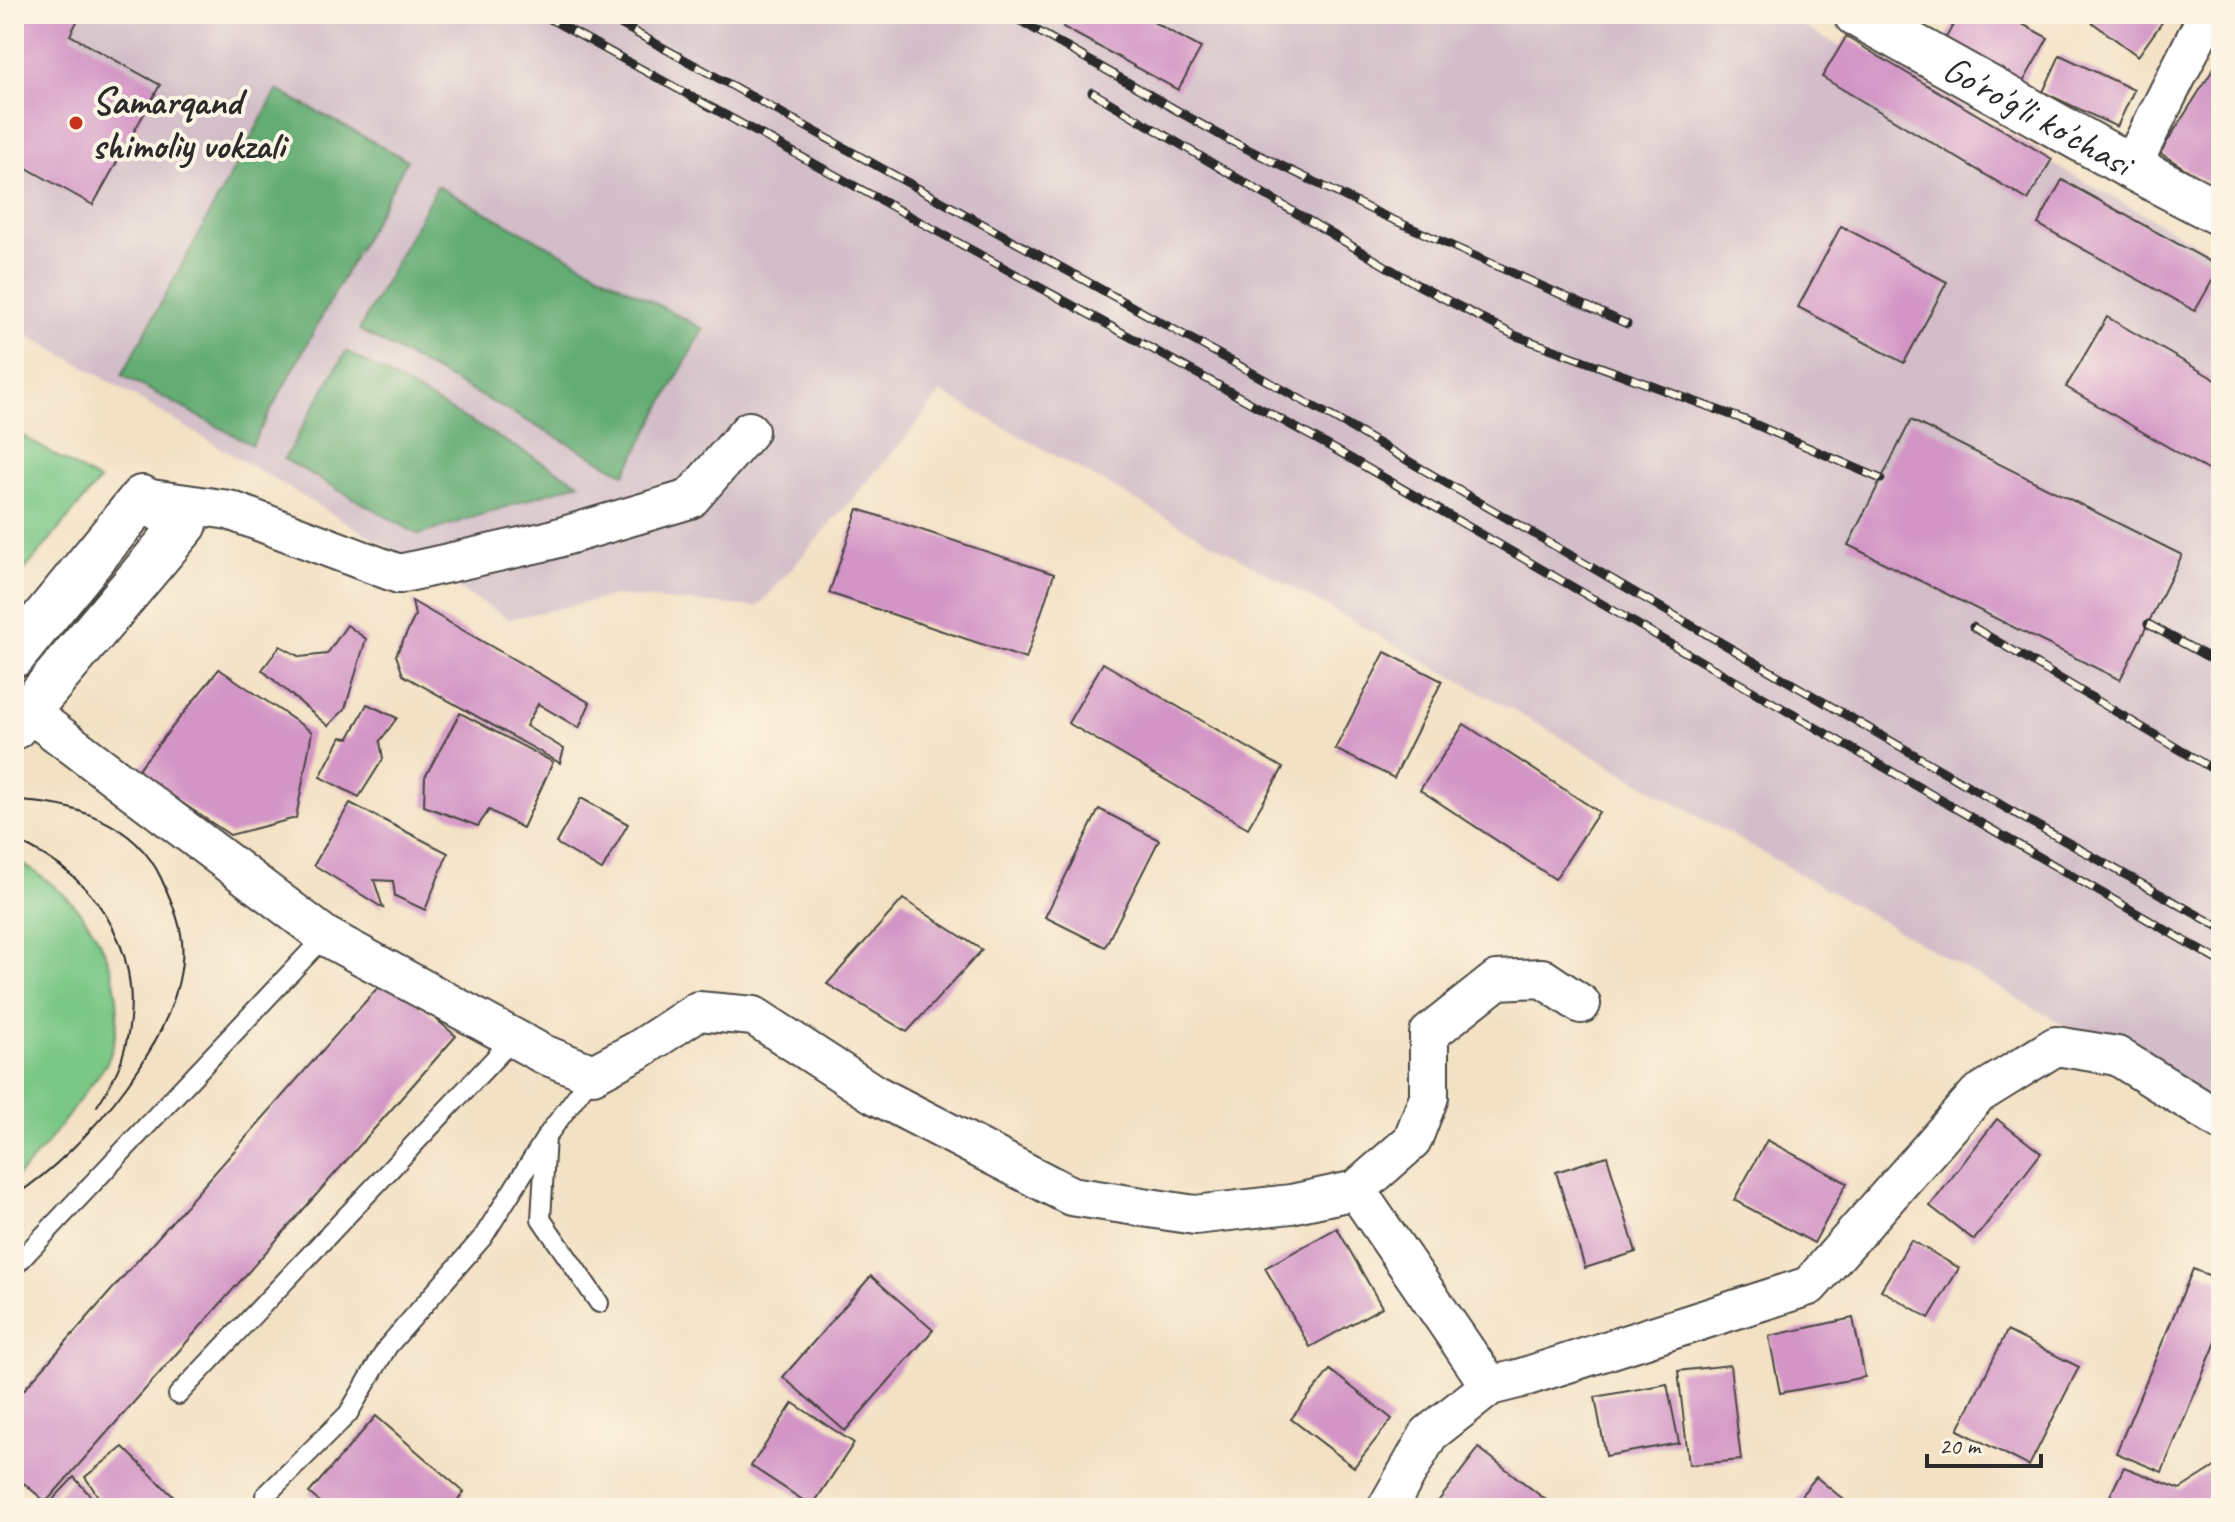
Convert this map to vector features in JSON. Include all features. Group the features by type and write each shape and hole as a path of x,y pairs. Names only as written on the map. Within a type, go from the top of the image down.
{"main road":[{"name":"Go'ro'g'li ko'chasi","path":"1856,14 2221,214"},
{"path":"14,655 142,498 185,524 18,713"}],"street":[{"path":"2131,167 2208,14"},
{"path":"142,498 229,510 399,574 547,541 690,499 749,431"},
{"path":"18,713 325,936 543,1054 593,1074 640,1049 698,1011 754,1016 874,1094 1071,1196 1195,1215 1291,1204 1356,1190 1412,1141 1429,1097 1429,1034 1497,980 1542,978 1581,1004"},
{"path":"1387,1508 1429,1434 1490,1386 1809,1286 1977,1095 2056,1046 2117,1056 2221,1121"},
{"path":"1356,1190 1490,1386"}],"lane":[{"path":"14,1267 325,936"},
{"path":"178,1395 514,1038"},
{"path":"265,1496 348,1414 388,1346 483,1237 546,1137 593,1074"},
{"path":"546,1137 541,1219 599,1303"}],"shaded area":[{"path":"14,14 1781,14 2221,257 2221,1115 1539,725 941,392 907,436 758,607 615,596 509,619 14,328"}],"green space":[{"path":"277,90 407,160 252,445 122,375"},
{"path":"437,186 703,329 625,474 359,330"},
{"path":"346,351 579,483 419,535 284,459"},
{"path":"14,431 99,481 14,583"},
{"path":"14,860 40,875 84,917 100,942 111,969 117,998 116,1028 105,1066 44,1147 14,1179"}],"building":[{"name":"Samarqand shimoliy vokzali","path":"14,14 81,14 70,35 160,85 93,205 14,161"},
{"path":"1070,14 1139,14 1201,48 1178,90 1063,27"},
{"path":"1959,14 2004,14 2048,38 2021,86 1943,43"},
{"path":"2094,14 2168,14 2138,56 2089,20"},
{"path":"1846,37 2052,159 2028,200 1822,77"},
{"path":"2060,55 2134,90 2117,127 2043,92"},
{"path":"2221,57 2221,173 2213,186 2160,153"},
{"path":"2062,180 2220,267 2195,311 2038,224"},
{"path":"1841,226 1947,282 1904,363 1798,307"},
{"path":"2107,317 2221,383 2221,478 2066,387"},
{"path":"1911,420 2182,555 2120,680 1848,545"},
{"path":"858,509 1054,574 1026,659 829,593"},
{"path":"412,601 590,703 579,728 538,704 526,726 564,749 560,763 403,675 396,655 415,616"},
{"path":"347,625 366,639 345,709 328,726 262,670 280,646 300,657 327,654"},
{"path":"1385,652 1442,681 1394,778 1335,749"},
{"path":"1103,663 1283,768 1248,828 1068,723"},
{"path":"219,669 312,732 296,818 230,835 136,772"},
{"path":"367,704 397,718 380,741 383,759 359,797 320,777 341,737 349,738"},
{"path":"460,713 553,762 523,828 489,810 478,826 424,806 425,777"},
{"path":"1464,724 1599,812 1555,879 1420,790"},
{"path":"581,798 628,824 602,870 556,843"},
{"path":"350,803 448,853 425,910 395,896 393,881 374,880 383,908 314,865"},
{"path":"1099,809 1159,840 1105,947 1045,917"},
{"path":"903,899 982,950 907,1032 827,984"},
{"path":"387,977 456,1036 46,1502 14,1475 14,1401"},
{"path":"1997,1119 2041,1153 1974,1240 1930,1206"},
{"path":"1767,1140 1847,1183 1814,1243 1734,1200"},
{"path":"1607,1156 1636,1252 1585,1268 1556,1172"},
{"path":"1337,1228 1382,1307 1310,1347 1265,1268"},
{"path":"1911,1240 1959,1268 1929,1318 1881,1290"},
{"path":"2193,1269 2221,1280 2221,1330 2162,1472 2116,1453"},
{"path":"871,1276 933,1330 845,1431 783,1377"},
{"path":"1853,1318 1865,1377 1780,1393 1769,1336"},
{"path":"2007,1331 2079,1367 2029,1466 1958,1430"},
{"path":"1730,1365 1741,1460 1689,1465 1678,1371"},
{"path":"1330,1370 1392,1419 1354,1467 1291,1419"},
{"path":"1667,1384 1679,1443 1606,1456 1595,1397"},
{"path":"793,1403 854,1443 812,1506 751,1466"},
{"path":"376,1416 464,1492 451,1508 326,1508 309,1493"},
{"path":"123,1447 179,1502 169,1508 106,1508 85,1477"},
{"path":"1479,1448 1551,1504 1548,1508 1444,1508 1437,1503"},
{"path":"2221,1463 2221,1508 2104,1508 2124,1467 2180,1489"},
{"path":"74,1477 101,1508 45,1508"},
{"path":"1816,1477 1854,1508 1791,1508"}],"tram line":[{"path":"14,801 79,811 100,819 135,842 161,878 177,917 182,941 180,975 169,1012 151,1049 100,1119 42,1176 14,1196"},
{"path":"14,840 45,856 73,876 95,900 113,927 124,957 130,989 130,1023 120,1064 97,1106"}],"railway":[{"path":"541,14 1329,446 2221,962"},
{"path":"602,14 1336,419 2020,816 2221,928"},
{"path":"1008,14 1227,139 1378,213 1627,324"},
{"path":"1092,92 1416,284 1514,335 1745,420 1881,479"},
{"path":"2148,624 2221,664"},
{"path":"1973,627 2221,774"}],"place":[{"name":"Samarqand shimoliy vokzali","path":"76,123"}]}
